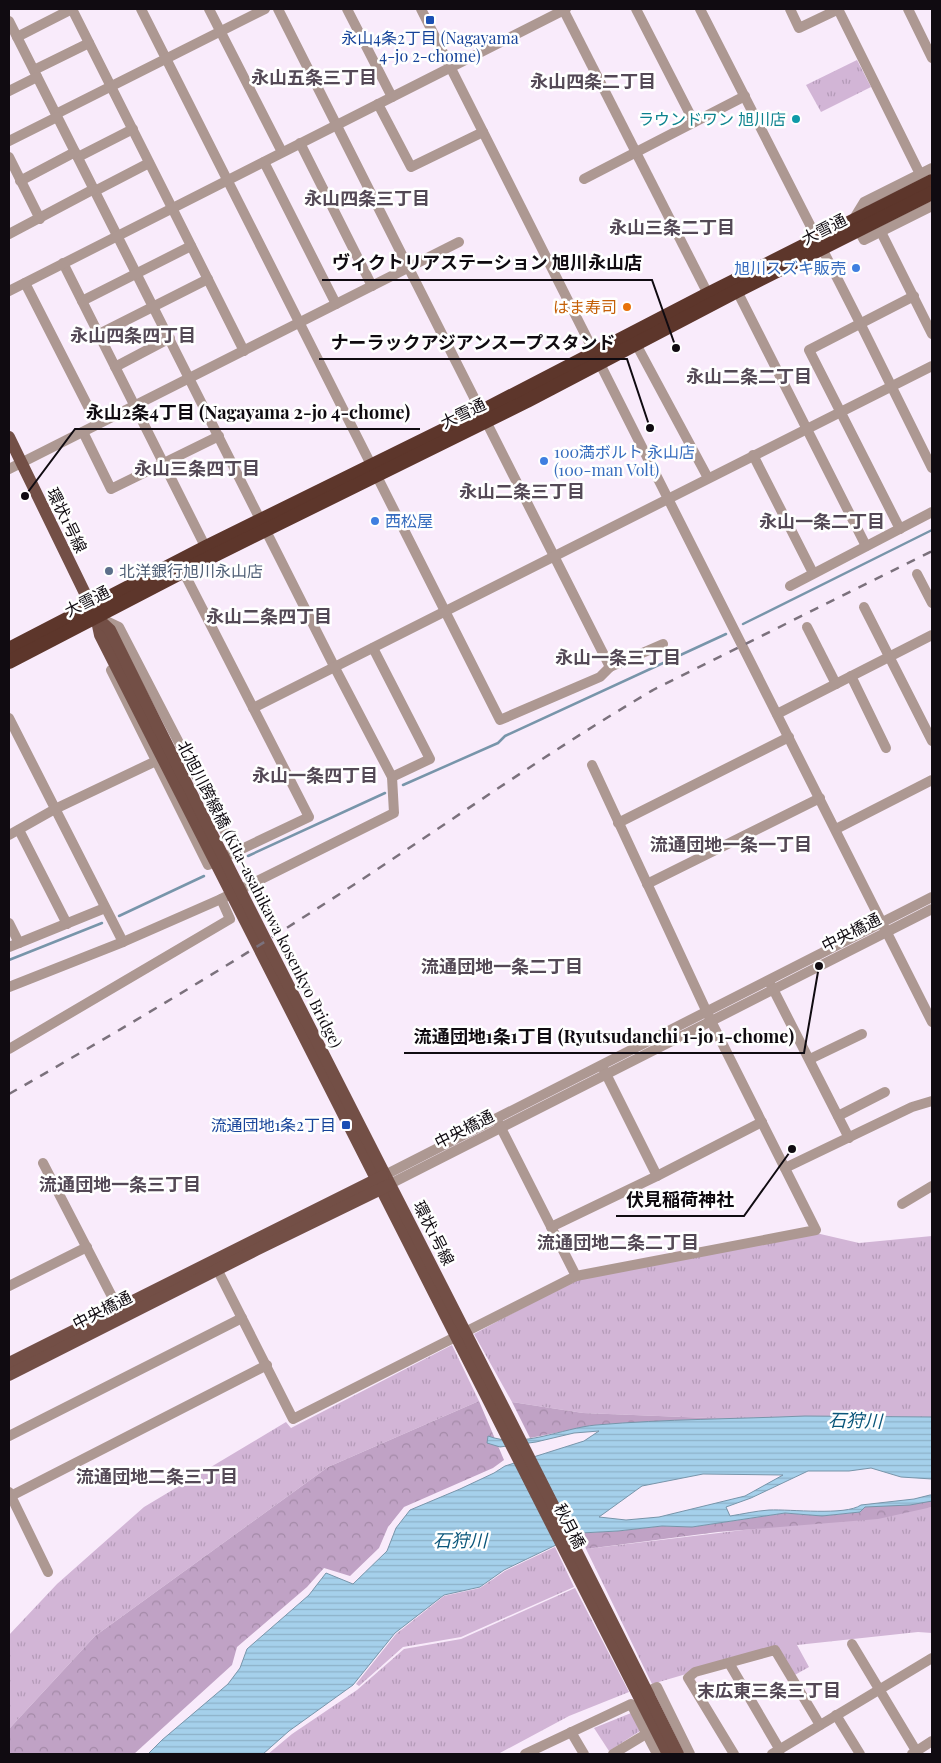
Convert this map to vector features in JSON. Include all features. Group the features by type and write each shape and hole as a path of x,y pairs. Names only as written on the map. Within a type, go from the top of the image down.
{"highway":[{"name":"大雪通","path":"857,225 926,178"},
{"name":"大雪通","path":"597,358 636,344 735,286 857,225 932,193"},
{"name":"大雪通","path":"9,649 93,611 208,552 483,417 597,358 708,294 735,286"},
{"name":"大雪通","path":"9,662 93,611"}],"main road":[{"name":"環状1号線","path":"9,437 93,611 110,630 126,674"},
{"name":"北旭川跨線橋 (Kita-asahikawa kosenkyo Bridge)","path":"126,674 358,1133"},
{"name":"環状1号線","path":"358,1133 471,1354"},
{"name":"中央橋通","path":"9,1375 120,1313 383,1182"},
{"name":"中央橋通","path":"9,1363 120,1313"},
{"name":"秋月橋","path":"471,1354 651,1709"},
{"path":"651,1709 668,1754"},
{"path":"651,1709 678,1754"}],"street":[{"path":"14,38 72,9 244,350"},
{"path":"141,9 500,720 600,677 610,668 663,644"},
{"path":"209,9 282,152"},
{"path":"9,141 112,86 266,9"},
{"path":"278,9 610,668"},
{"path":"348,9 392,97"},
{"path":"9,291 564,9 708,294"},
{"path":"636,9 694,122"},
{"path":"700,9 932,468"},
{"path":"790,9 799,28 838,9 926,178"},
{"path":"908,9 932,58"},
{"path":"425,10 450,67 932,1022"},
{"path":"9,21 14,38 36,74 77,154 335,668 392,777 394,813 221,899 122,942 9,987"},
{"path":"9,91 89,43"},
{"path":"584,179 745,96"},
{"path":"378,104 411,167 483,132"},
{"path":"20,181 133,129"},
{"path":"300,144 372,286"},
{"path":"9,157 40,219"},
{"path":"264,162 336,304"},
{"path":"9,234 150,163"},
{"path":"926,178 932,168"},
{"path":"857,225 864,240 932,206"},
{"path":"881,232 932,334"},
{"path":"9,469 459,242"},
{"path":"82,301 191,246"},
{"path":"63,263 208,552"},
{"path":"98,334 208,279"},
{"path":"24,283 97,424"},
{"path":"735,286 866,546"},
{"path":"900,529 809,350 914,296"},
{"path":"115,367 170,338"},
{"path":"636,344 708,478"},
{"path":"253,708 553,558 753,455 892,388 932,366"},
{"path":"83,432 111,489 219,436"},
{"path":"753,455 813,573"},
{"path":"790,586 932,512"},
{"path":"93,611 96,641 208,864 309,817 181,566"},
{"path":"917,574 932,603"},
{"path":"864,607 932,741"},
{"path":"93,611 119,627 235,851"},
{"path":"808,627 836,684"},
{"path":"777,714 932,635"},
{"path":"373,648 430,759 392,777"},
{"path":"851,676 886,748"},
{"path":"9,718 122,942"},
{"path":"618,822 789,737"},
{"path":"9,835 55,809 156,761"},
{"path":"215,1265 293,1419 576,1276 816,1230 709,1016 592,765"},
{"path":"836,829 932,780"},
{"path":"647,884 820,798"},
{"path":"19,830 67,924"},
{"name":"中央橋通","path":"383,1182 709,1016 773,989 885,927 932,897"},
{"path":"9,1049 230,919 221,899"},
{"path":"9,922 14,945 105,908"},
{"name":"中央橋通","path":"709,1016 768,980 885,927 932,909"},
{"path":"768,980 849,1138"},
{"path":"810,1059 862,1034"},
{"path":"604,1069 657,1176"},
{"path":"838,1116 885,1092"},
{"path":"785,1168 912,1107 932,1101"},
{"path":"551,1227 657,1176 762,1122"},
{"path":"498,1123 576,1276"},
{"path":"43,1163 120,1313"},
{"path":"902,1204 932,1186"},
{"path":"9,1286 87,1247"},
{"path":"9,1436 242,1318"},
{"path":"48,1572 9,1495 267,1366"},
{"path":"852,1644 880,1689 915,1753 932,1741"},
{"path":"734,1754 688,1678 695,1672 775,1650 820,1725"},
{"path":"729,1663 776,1752 932,1658"},
{"path":"657,1754 628,1699 657,1687 690,1754"},
{"path":"525,1754 631,1704"},
{"path":"836,1715 860,1754"},
{"path":"571,1732 584,1754"},
{"path":"613,1754 646,1734"}],"green space":[{"path":"857,60 871,87 821,112 806,85"},
{"path":"816,1233 859,1243 932,1236 932,1417 734,1419 583,1413 512,1402 474,1334 578,1278"},
{"path":"452,1345 479,1401 328,1467 95,1636 9,1729 9,1635 57,1584 144,1507 286,1422 291,1428"},
{"path":"479,1401 504,1460 493,1468 404,1507 388,1527 379,1548 350,1576 324,1568 307,1587 237,1647 232,1665 134,1754 9,1754 9,1729 95,1636 328,1467"},
{"path":"512,1402 583,1413 734,1419 595,1425 530,1438"},
{"path":"932,1501 932,1507 878,1519 718,1532 586,1549 581,1533 662,1526 692,1527 785,1513 822,1516 860,1512 865,1507"},
{"path":"932,1507 932,1633 918,1632 797,1645 809,1667 793,1676 775,1648 652,1684 586,1549"},
{"path":"555,1547 574,1587 461,1637 403,1647 359,1686 356,1684 396,1634 444,1596 480,1588 505,1571"},
{"path":"575,1588 629,1692 569,1716 498,1754 268,1754 292,1734 357,1690 404,1649 461,1639"},
{"path":"631,1713 640,1731 609,1751 594,1728"}],"water":[{"name":"石狩川","path":"805,1416 932,1417 932,1479 901,1477 871,1468 849,1471 808,1471 751,1498 726,1507 730,1516 769,1510 843,1510 861,1505 914,1499 930,1495 932,1495 932,1501 910,1505 865,1507 860,1512 822,1516 785,1513 692,1527 662,1526 581,1533 504,1570 480,1587 444,1595 395,1633 353,1685 289,1731 263,1754 148,1754 228,1684 240,1668 247,1649 309,1595 326,1573 353,1584 387,1551 396,1528 410,1510 460,1489 505,1466 584,1441 599,1431 574,1433 536,1442 500,1447 487,1443 488,1436 514,1440 528,1439 596,1425 675,1420","holes":["703,1474 783,1475 745,1496 659,1517 626,1520 599,1517 642,1486"]}],"waterway":[{"path":"743,624 932,530"},
{"path":"403,785 498,743 505,736 726,634"},
{"path":"248,856 385,793"},
{"path":"119,916 204,876"},
{"path":"9,960 102,923"}],"railway":[{"path":"9,1094 140,1018 270,939 540,761 653,690 932,551"}],"place":[{"name":"永山4条2丁目 (Nagayama 4-jo 2-chome)","path":"430,20"},
{"name":"ラウンドワン 旭川店","path":"796,119"},
{"name":"旭川スズキ販売","path":"856,268"},
{"name":"はま寿司","path":"627,307"},
{"name":"ヴィクトリアステーション 旭川永山店","path":"676,348"},
{"name":"ナーラックアジアンスープスタンド","path":"650,428"},
{"name":"100満ボルト 永山店 (100-man Volt)","path":"544,461"},
{"name":"永山2条4丁目 (Nagayama 2-jo 4-chome)","path":"25,496"},
{"name":"西松屋","path":"375,521"},
{"name":"北洋銀行旭川永山店","path":"109,571"},
{"name":"流通団地1条1丁目 (Ryutsudanchi 1-jo 1-chome)","path":"819,966"},
{"name":"流通団地1条2丁目","path":"346,1125"},
{"name":"伏見稲荷神社","path":"792,1149"}],"district":[{"name":"永山五条三丁目","path":"314,78"},
{"name":"永山四条二丁目","path":"593,82"},
{"name":"永山四条三丁目","path":"367,199"},
{"name":"永山三条二丁目","path":"672,228"},
{"name":"永山四条四丁目","path":"133,336"},
{"name":"永山二条二丁目","path":"749,377"},
{"name":"永山三条四丁目","path":"197,469"},
{"name":"永山二条三丁目","path":"522,492"},
{"name":"永山一条二丁目","path":"822,522"},
{"name":"永山二条四丁目","path":"269,617"},
{"name":"永山一条三丁目","path":"618,658"},
{"name":"永山一条四丁目","path":"315,776"},
{"name":"流通団地一条一丁目","path":"731,845"},
{"name":"流通団地一条二丁目","path":"502,967"},
{"name":"流通団地一条三丁目","path":"120,1185"},
{"name":"流通団地二条二丁目","path":"618,1243"},
{"name":"流通団地二条三丁目","path":"157,1477"},
{"name":"末広東三条三丁目","path":"769,1691"}]}
